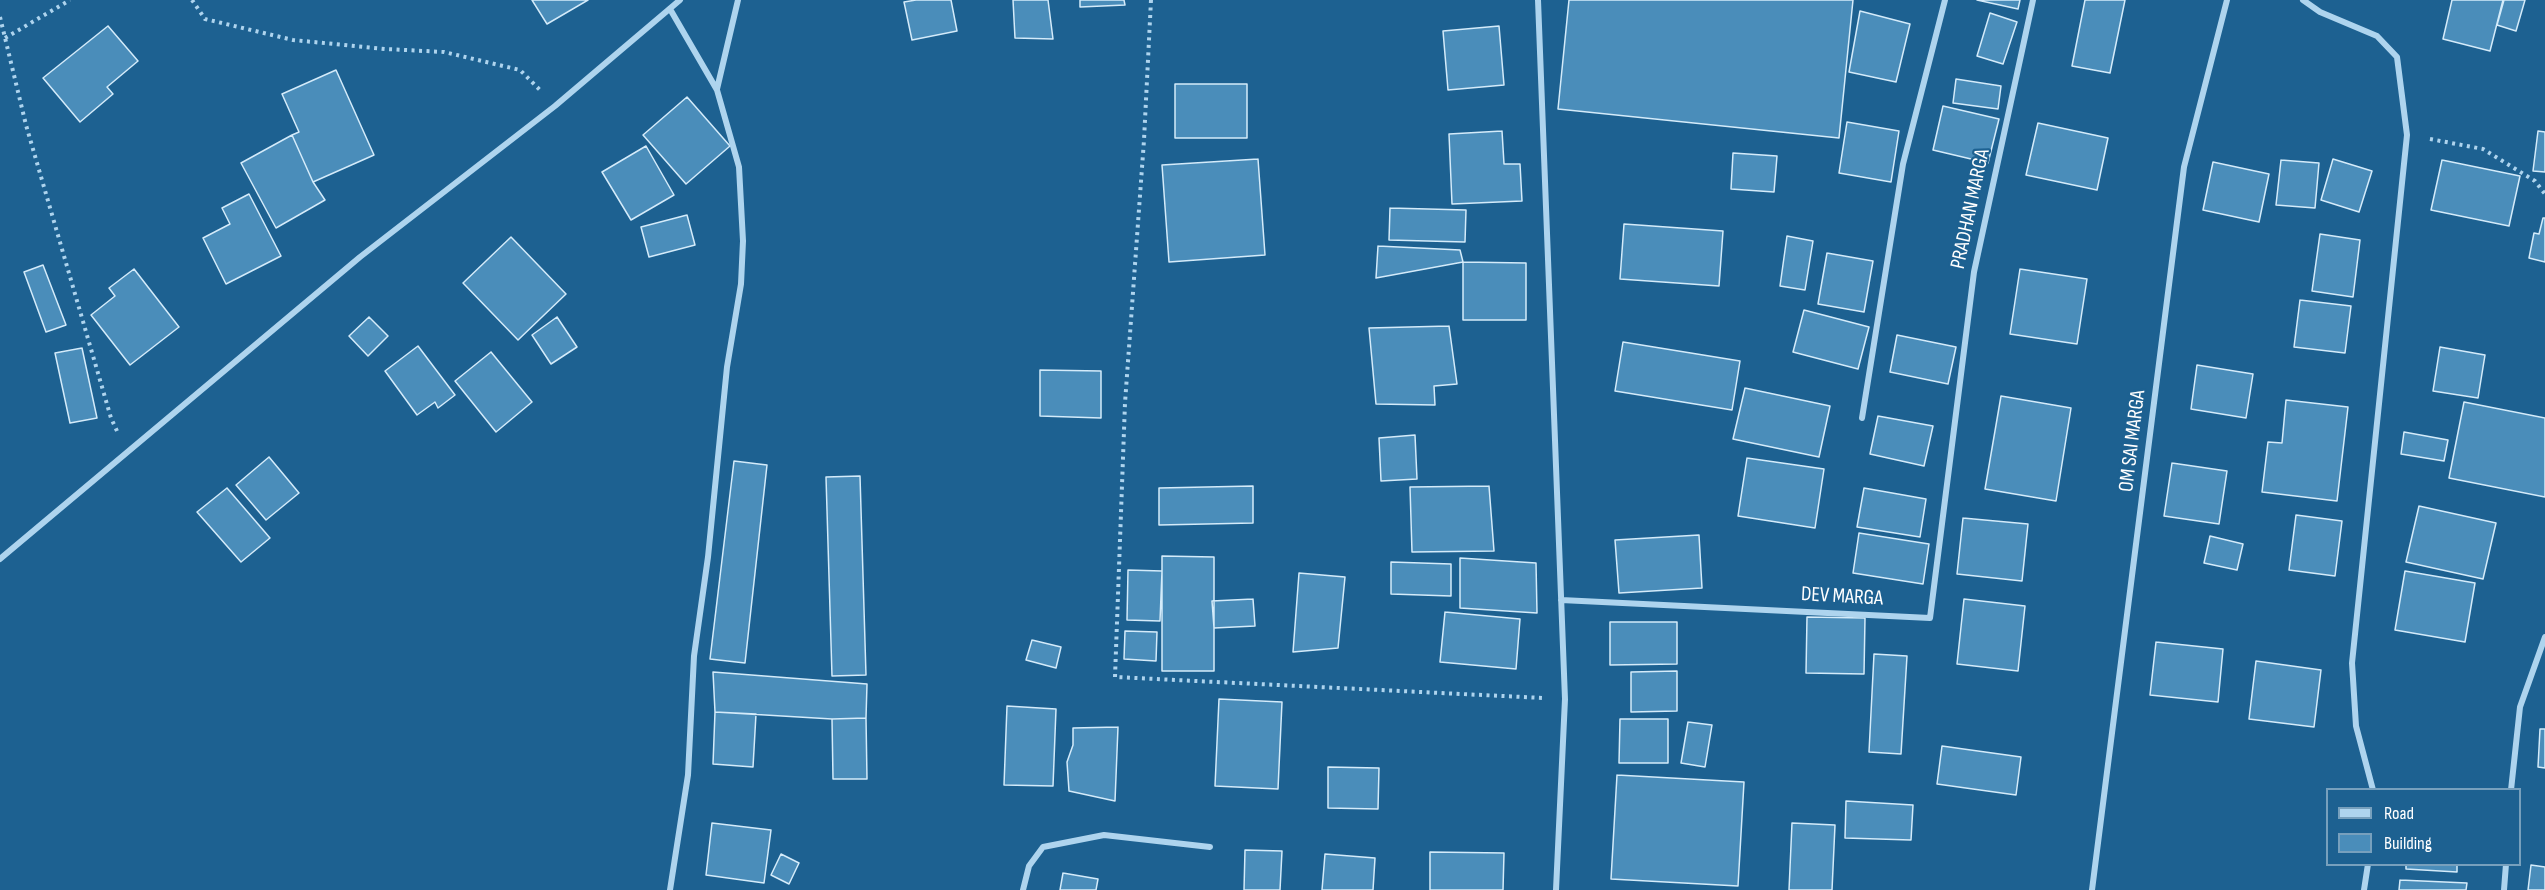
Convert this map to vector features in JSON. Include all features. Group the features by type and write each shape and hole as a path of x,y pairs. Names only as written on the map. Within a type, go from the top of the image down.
{"street":[{"path":"0,559 360,257 555,106 680,0"},
{"path":"717,90 738,0"},
{"path":"1538,0 1565,699 1556,890"},
{"path":"1862,418 1903,164 1945,0"},
{"name":"PRADHAN MARGA","path":"1953,427 1974,272 2033,0"},
{"name":"OM SAI MARGA","path":"2092,890 2184,167 2227,0"},
{"path":"2303,0 2320,12 2377,36 2397,57 2407,135 2352,663 2356,726 2373,788"},
{"path":"670,9 717,90 739,167 743,241 741,284 727,367 708,557 693,657 688,775 670,890"},
{"name":"DEV MARGA","path":"1562,600 1930,618 1953,427"},
{"path":"2511,788 2520,707 2545,637"},
{"path":"1023,890 1029,866 1043,847 1104,835 1210,847"},
{"path":"2364,890 2368,866"},
{"path":"2504,890 2506,866"}],"path":[{"path":"5,38 70,0"},
{"path":"192,0 205,19 293,40 444,52 520,70 555,106"},
{"path":"1151,0 1144,140 1125,403 1115,677 1565,699"},
{"path":"0,17 26,124 111,418 128,450"},
{"path":"2407,135 2482,149 2535,181 2545,194"}],"building":[{"path":"532,0 588,0 547,24"},
{"path":"951,0 957,31 912,40 904,2"},
{"path":"1013,0 1048,0 1053,39 1015,38"},
{"path":"1080,0 1124,0 1125,5 1080,7"},
{"path":"1569,0 1853,0 1839,138 1558,109"},
{"path":"1977,0 2020,0 2018,9"},
{"path":"2085,0 2125,0 2110,73 2072,66"},
{"path":"2452,0 2503,0 2490,51 2443,39"},
{"path":"2504,0 2525,0 2516,31 2497,25"},
{"path":"1860,11 1910,24 1896,82 1849,72"},
{"path":"1990,13 2017,22 2003,64 1977,56"},
{"path":"108,26 138,61 107,87 113,94 80,122 43,78"},
{"path":"1499,26 1504,85 1448,90 1443,31"},
{"path":"336,70 374,155 313,182 292,135 299,132 282,94"},
{"path":"1956,79 2001,86 1998,109 1953,103"},
{"path":"1175,84 1247,84 1247,138 1175,138"},
{"path":"687,97 730,146 686,184 643,135"},
{"path":"1943,106 1999,119 1988,163 1933,150"},
{"path":"1847,122 1899,131 1891,182 1839,173"},
{"path":"2038,123 2108,138 2097,190 2026,175"},
{"path":"1502,131 1504,164 1520,164 1522,201 1452,204 1449,134"},
{"path":"2538,131 2545,132 2545,172 2533,171"},
{"path":"292,135 313,182 325,200 276,228 241,163"},
{"path":"646,146 674,195 631,220 602,172"},
{"path":"1733,153 1777,156 1774,192 1731,189"},
{"path":"1258,159 1265,255 1169,262 1162,165"},
{"path":"2333,159 2372,171 2359,212 2321,200"},
{"path":"2281,160 2319,163 2315,208 2276,205"},
{"path":"2442,160 2520,176 2509,226 2431,210"},
{"path":"2213,162 2269,174 2259,222 2203,210"},
{"path":"249,194 281,256 226,284 203,238 230,224 222,208"},
{"path":"1390,208 1466,210 1465,242 1389,240"},
{"path":"687,215 695,245 649,257 641,227"},
{"path":"2543,218 2545,218 2545,262 2529,258 2534,233 2539,234"},
{"path":"1624,224 1723,231 1719,286 1620,279"},
{"path":"2320,234 2360,240 2353,297 2312,291"},
{"path":"1787,236 1813,241 1805,290 1780,286"},
{"path":"511,237 566,294 518,340 463,283"},
{"path":"1378,246 1460,250 1463,262 1376,278"},
{"path":"1827,253 1873,261 1864,312 1818,304"},
{"path":"1463,262 1526,263 1526,320 1463,320"},
{"path":"43,265 66,325 46,332 24,272"},
{"path":"134,269 179,327 130,365 91,315 115,296 109,288"},
{"path":"2020,269 2087,279 2077,344 2010,334"},
{"path":"2300,300 2351,306 2345,353 2294,347"},
{"path":"1804,310 1869,327 1858,369 1793,352"},
{"path":"369,317 388,336 368,356 349,336"},
{"path":"557,317 577,347 551,364 532,335"},
{"path":"1449,326 1457,384 1434,386 1435,405 1376,404 1369,328"},
{"path":"1897,335 1956,347 1948,384 1890,372"},
{"path":"1623,342 1740,361 1732,410 1615,391"},
{"path":"418,346 455,395 438,408 435,402 417,415 385,371"},
{"path":"2440,347 2485,355 2478,398 2433,391"},
{"path":"82,348 97,418 70,423 55,353"},
{"path":"491,352 532,402 496,432 455,381"},
{"path":"2197,365 2253,374 2246,418 2191,409"},
{"path":"1040,370 1101,371 1101,418 1040,416"},
{"path":"1745,388 1830,406 1819,457 1733,439"},
{"path":"2001,396 2071,408 2056,501 1985,489"},
{"path":"2286,400 2348,407 2337,501 2262,492 2268,442 2282,443"},
{"path":"2464,402 2545,418 2545,497 2449,478"},
{"path":"1878,416 1933,426 1924,466 1870,454"},
{"path":"2404,432 2448,440 2444,461 2401,454"},
{"path":"1415,435 1417,479 1381,481 1379,438"},
{"path":"269,457 299,493 266,520 236,485"},
{"path":"1747,458 1824,469 1815,528 1738,516"},
{"path":"734,461 767,465 745,663 710,659"},
{"path":"2172,463 2227,471 2219,524 2164,516"},
{"path":"860,476 866,675 832,676 826,477"},
{"path":"1253,486 1253,523 1159,525 1159,488"},
{"path":"1489,486 1494,551 1412,552 1410,487"},
{"path":"227,488 270,538 241,562 197,512"},
{"path":"1864,488 1926,499 1920,537 1857,527"},
{"path":"2419,506 2496,523 2483,579 2406,562"},
{"path":"2296,515 2342,521 2335,576 2289,570"},
{"path":"1963,518 2028,524 2022,581 1957,574"},
{"path":"1859,533 1929,544 1923,584 1853,573"},
{"path":"1699,535 1702,588 1619,593 1615,540"},
{"path":"2210,536 2243,544 2237,570 2204,563"},
{"path":"1162,556 1214,557 1214,671 1162,671"},
{"path":"1460,558 1536,563 1537,613 1460,608"},
{"path":"1391,562 1451,564 1451,596 1391,594"},
{"path":"1128,570 1162,571 1160,621 1127,620"},
{"path":"2405,571 2475,583 2465,642 2395,630"},
{"path":"1299,573 1345,577 1338,648 1293,652"},
{"path":"1253,599 1255,626 1214,628 1212,601"},
{"path":"1964,599 2025,606 2018,671 1957,664"},
{"path":"1445,612 1520,619 1516,669 1440,662"},
{"path":"1807,617 1865,618 1864,674 1806,673"},
{"path":"1610,622 1677,622 1677,664 1610,665"},
{"path":"1125,631 1157,632 1156,661 1124,659"},
{"path":"1032,640 1061,647 1056,668 1026,660"},
{"path":"2156,642 2223,649 2218,702 2150,695"},
{"path":"1874,654 1907,656 1901,754 1869,752"},
{"path":"2256,661 2321,670 2314,727 2249,719"},
{"path":"1677,671 1677,711 1631,712 1631,672"},
{"path":"713,672 867,684 866,718 832,719 715,712"},
{"path":"1219,699 1282,702 1278,789 1215,786"},
{"path":"1007,706 1056,709 1053,786 1004,785"},
{"path":"715,712 756,714 753,767 713,764"},
{"path":"866,718 867,779 833,779 832,719"},
{"path":"1620,719 1668,719 1668,763 1619,763"},
{"path":"1688,722 1712,725 1705,767 1681,763"},
{"path":"1118,727 1115,801 1069,791 1067,762 1073,745 1073,728"},
{"path":"2540,729 2545,729 2545,768 2538,767"},
{"path":"1942,746 2021,757 2016,795 1937,784"},
{"path":"1328,767 1379,768 1378,809 1328,808"},
{"path":"1617,775 1744,782 1738,886 1611,879"},
{"path":"1846,801 1913,805 1911,840 1845,838"},
{"path":"712,823 771,830 764,883 706,875"},
{"path":"1792,823 1835,825 1832,890 1789,890"},
{"path":"1245,850 1282,851 1280,890 1244,890"},
{"path":"1430,852 1504,853 1503,890 1430,890"},
{"path":"781,854 799,863 789,884 771,875"},
{"path":"1325,854 1375,858 1373,890 1322,890"},
{"path":"2531,865 2545,867 2545,890 2528,890"},
{"path":"2406,866 2457,866 2457,872 2406,869"},
{"path":"1063,873 1098,879 1096,890 1060,890"},
{"path":"2400,880 2467,883 2466,890 2399,890"}]}
